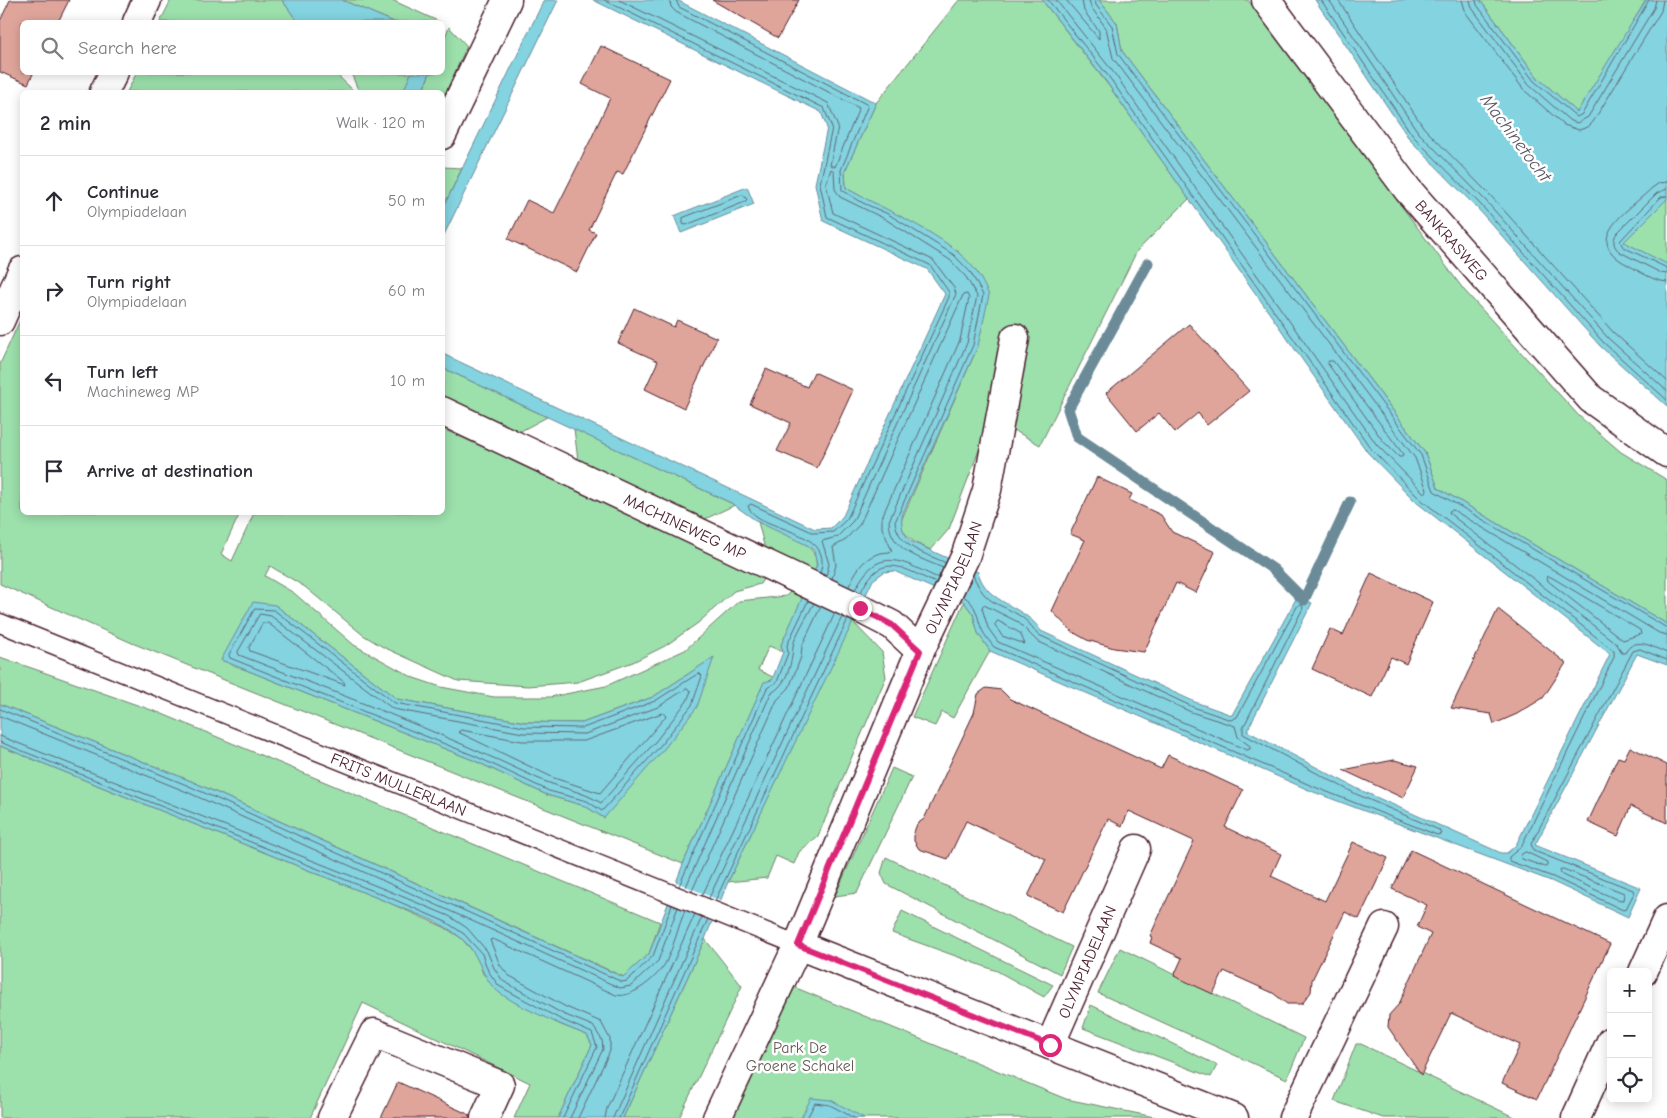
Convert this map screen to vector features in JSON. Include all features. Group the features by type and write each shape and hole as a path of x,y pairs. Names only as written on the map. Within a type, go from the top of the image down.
{"street":[{"path":"138,20 147,0"},
{"path":"445,129 507,0"},
{"name":"BANKRASWEG","path":"1266,0 1408,190 1591,400 1667,453"},
{"path":"105,90 112,75"},
{"path":"0,321 20,276"},
{"name":"OLYMPIADELAAN","path":"717,1118 798,945 920,651 965,557 987,490 1015,338"},
{"name":"MACHINEWEG MP","path":"445,412 860,608 892,625 920,651"},
{"name":"OLYMPIADELAAN","path":"1050,1045 1136,849"},
{"path":"1645,968 1667,919"},
{"path":"1293,1118 1384,927"},
{"path":"798,945 1234,1118"},
{"path":"332,1118 374,1033 500,1085 485,1118"},
{"path":"1576,1118 1607,1050"}],"lane":[{"name":"FRITS MULLERLAAN","path":"0,624 798,945"}],"green space":[{"path":"171,0 282,0 297,20 161,20"},
{"path":"342,0 392,0 436,20 389,20"},
{"path":"959,0 1042,0 1109,86 1189,199 1137,251 1040,445 1010,428 997,403 949,529 931,550 908,537 900,523 978,346 958,251 846,188 845,171 876,103"},
{"path":"1099,0 1248,0 1464,290 1579,416 1621,452 1667,480 1667,624 1438,488 1425,453 1122,51 1117,23"},
{"path":"1480,0 1667,0 1667,266 1624,242 1577,112 1538,78"},
{"path":"449,27 467,46 445,94 445,90 423,90 429,75 445,75 445,37"},
{"path":"136,75 337,75 353,90 128,90"},
{"path":"352,75 415,75 407,90 358,90"},
{"path":"445,167 462,168 445,204"},
{"path":"20,320 20,515 239,515 221,554 232,561 253,515 445,515 445,430 765,576 760,584 734,591 698,623 665,646 633,662 578,682 528,686 458,681 383,647 363,635 305,587 270,566 265,576 294,593 354,645 414,678 441,687 494,697 550,697 606,686 685,650 739,601 786,596 791,591 804,597 781,645 783,652 769,646 758,670 773,677 772,681 764,683 683,864 132,643 0,584 0,364","holes":["275,605 397,699 525,722 582,723 653,697 713,658 604,818 585,806 547,795 473,760 221,660"]},
{"path":"445,369 547,417 519,432 445,399"},
{"path":"574,429 735,505 705,519 578,460"},
{"path":"758,522 798,539 807,545 813,552 816,561 815,571 765,549"},
{"path":"964,602 973,614 978,633 990,651 953,718 942,712 935,726 912,717"},
{"path":"852,621 882,652 886,677 818,836 799,852 794,864 776,856 767,878 728,882"},
{"path":"0,657 160,713 660,922 649,954 624,977 191,781 0,704"},
{"path":"0,746 385,901 444,927 461,938 478,957 483,974 515,1001 559,1024 587,1035 592,1045 558,1118 514,1118 530,1083 363,1003 310,1118 0,1118"},
{"path":"892,768 912,777 857,893 835,896"},
{"path":"886,857 1072,947 1060,974 886,884 881,873"},
{"path":"902,911 1053,985 1044,997 997,971 892,933"},
{"path":"705,939 742,986 679,1118 623,1118"},
{"path":"1120,948 1304,1038 1287,1079 1098,993"},
{"name":"Park De Groene Schakel","path":"767,976 1066,1099 1159,1118 707,1118"},
{"path":"1091,1005 1217,1065 1211,1077 1083,1028"},
{"path":"1356,1044 1361,1044 1516,1118 1383,1118 1334,1101"}],"water":[{"path":"282,0 342,0 389,20 297,20"},
{"path":"544,0 558,0 445,233 445,204"},
{"path":"593,0 677,0 876,103 845,171 846,188 916,224 950,246 965,258 980,277 989,295 978,346 903,513 902,528 910,541 978,572 989,591 1025,615 1041,631 1195,702 1232,715 1297,597 1312,603 1247,731 1358,789 1501,853 1507,853 1516,845 1610,654 1416,502 1368,453 1105,80 1042,0 1099,0 1117,23 1122,51 1425,453 1438,488 1667,624 1667,665 1637,654 1535,845 1641,888 1628,917 1551,881 1311,791 990,651 978,633 973,614 964,602 894,571 884,572 873,580 728,882 705,939 623,1118 558,1118 592,1045 587,1035 512,1001 494,988 485,976 472,950 461,938 444,926 0,746 0,704 191,781 623,977 649,954 683,864 764,682 772,680 783,652 781,645 817,565 814,551 809,546 758,522 731,503 445,369 445,355 815,529 831,528 843,516 945,294 927,269 823,221 815,184 827,128 821,112"},
{"name":"Machinetocht","path":"1315,0 1480,0 1538,78 1577,112 1646,0 1667,0 1667,199 1624,242 1667,264 1667,406 1600,346 1478,209 1410,140"},
{"path":"410,75 429,75 423,90 404,90"},
{"path":"747,187 754,204 681,233 674,216"},
{"path":"253,602 275,605 397,699 525,722 582,723 653,697 714,657 697,707 664,749 604,818 585,806 547,795 473,760 221,660"},
{"path":"811,1098 831,1100 864,1118 801,1118"}],"pier":[{"path":"674,881 723,902 714,923 665,902"}],"building":[{"path":"10,0 69,0 59,20 20,20 20,75 32,75 28,84 0,72 0,21"},
{"path":"712,0 799,0 778,38"},
{"path":"601,46 670,79 623,174 617,172 589,230 596,233 577,272 508,239 527,200 554,213 591,139 610,98 582,84"},
{"path":"634,308 674,327 677,320 717,338 684,408 645,389 658,361 618,343"},
{"path":"1189,324 1249,391 1207,425 1198,413 1175,432 1159,413 1137,431 1106,393"},
{"path":"766,369 807,387 814,372 853,390 817,468 777,451 791,423 750,404"},
{"path":"1097,477 1132,494 1129,500 1161,515 1172,532 1215,552 1196,593 1176,583 1144,652 1114,648 1087,640 1071,631 1052,611 1085,540 1070,534"},
{"path":"1371,573 1433,602 1406,664 1391,657 1372,697 1312,669 1330,629 1343,635"},
{"path":"1498,609 1566,663 1543,698 1517,714 1494,724 1491,714 1451,708"},
{"path":"986,688 1001,690 1010,699 1161,769 1168,755 1243,790 1225,827 1281,854 1271,876 1325,901 1353,842 1388,858 1359,919 1345,912 1312,980 1311,992 1302,1004 1287,1004 1273,993 1224,971 1213,994 1174,976 1182,958 1150,943 1152,937 1150,936 1194,841 1129,811 1122,826 1108,819 1063,912 1028,896 1046,859 966,821 948,859 919,849 914,841 914,832 917,824 924,819 974,713 978,694"},
{"path":"1630,747 1667,765 1667,823 1631,806 1618,836 1588,822 1618,757 1624,759"},
{"path":"1394,760 1418,766 1403,798 1343,770"},
{"path":"1411,850 1610,944 1537,1099 1502,1083 1520,1045 1451,1013 1421,1075 1388,1027 1389,1015 1399,1004 1431,934 1417,927 1427,905 1392,889"},
{"path":"398,1082 470,1115 470,1118 381,1118"}],"waterway":[{"path":"1148,263 1068,409 1077,437 1273,569 1304,600 1350,502"}],"route":[{"path":"860,608 892,625 920,651 798,945 1050,1045"}]}
